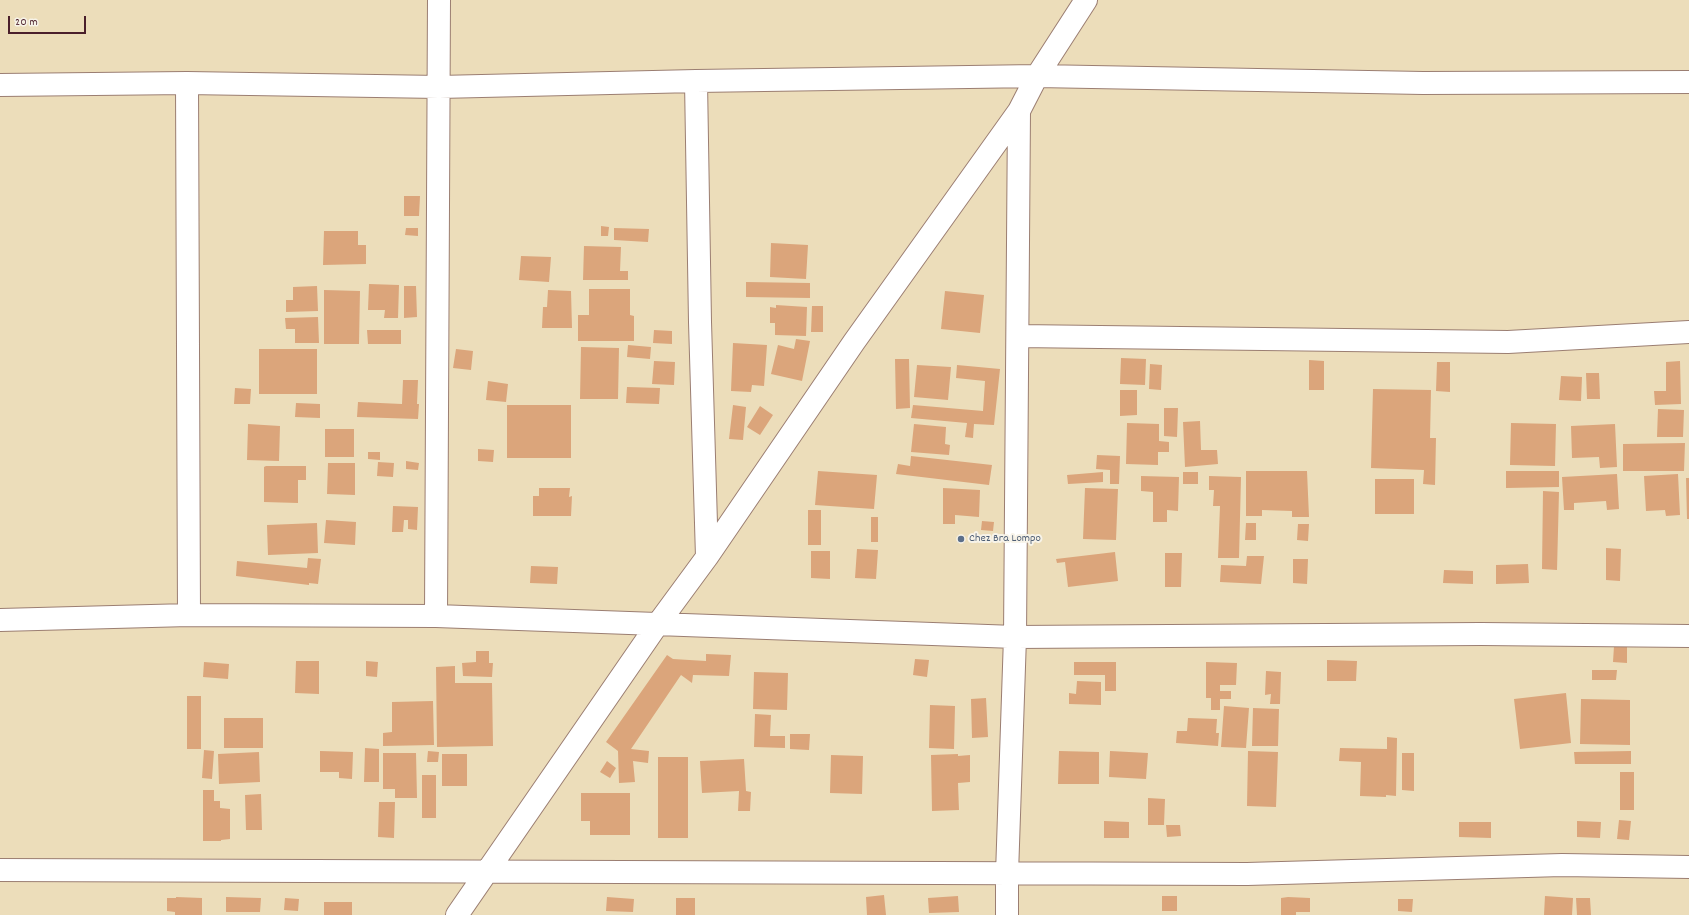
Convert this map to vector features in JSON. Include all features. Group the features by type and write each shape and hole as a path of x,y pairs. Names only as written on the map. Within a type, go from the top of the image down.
{"street":[{"path":"436,616 439,0"},
{"path":"457,915 657,625 707,557 854,342 1019,111 1037,76 1086,0"},
{"path":"0,85 187,83 439,87 696,81 1037,76 1423,83 1689,82"},
{"path":"696,81 700,314 707,557"},
{"path":"187,83 189,615"},
{"path":"1007,915 1015,637 1019,111"},
{"path":"1018,336 1508,342 1689,332"},
{"path":"0,620 189,615 436,616 1015,637 1473,634 1689,636"},
{"path":"0,870 1246,874 1562,865 1689,867"}],"building":[{"path":"404,196 420,196 419,216 404,216"},
{"path":"601,226 609,227 608,236 601,236"},
{"path":"406,228 418,228 418,236 405,235"},
{"path":"614,228 649,229 648,242 614,240"},
{"path":"324,231 358,231 358,245 366,245 366,264 323,265"},
{"path":"771,243 808,245 806,279 770,277"},
{"path":"584,246 621,247 620,271 628,271 628,280 583,280"},
{"path":"521,256 551,257 549,282 519,280"},
{"path":"746,282 810,283 810,298 746,297"},
{"path":"369,284 399,285 398,318 384,318 385,310 368,310"},
{"path":"317,286 318,311 286,312 286,300 293,300 293,287"},
{"path":"404,286 416,286 417,317 404,318"},
{"path":"589,289 630,289 630,315 634,316 634,341 578,341 578,315 589,315"},
{"path":"324,290 360,291 359,344 324,344"},
{"path":"548,290 571,291 572,328 542,328 543,307 547,307"},
{"path":"945,291 984,295 980,333 941,329"},
{"path":"776,305 807,307 806,336 775,335 775,323 770,323 770,307 776,308"},
{"path":"812,306 823,306 823,332 811,332"},
{"path":"318,317 319,343 295,343 295,329 286,329 285,318"},
{"path":"367,330 401,330 401,344 368,344"},
{"path":"654,330 672,331 672,344 653,343"},
{"path":"796,339 810,341 802,381 771,374 778,345 794,349"},
{"path":"733,343 767,345 764,386 752,385 751,392 731,391"},
{"path":"628,345 651,347 650,359 627,357"},
{"path":"581,347 619,348 618,399 580,399"},
{"path":"259,349 317,349 317,394 259,394"},
{"path":"456,349 473,351 471,370 453,368"},
{"path":"1121,358 1146,359 1145,385 1120,384"},
{"path":"895,359 909,359 910,408 896,409"},
{"path":"1309,360 1324,361 1324,390 1309,390"},
{"path":"654,361 675,362 674,385 652,384"},
{"path":"1680,361 1681,404 1655,405 1654,391 1666,391 1666,362"},
{"path":"1437,362 1450,362 1450,392 1436,391"},
{"path":"1150,364 1162,365 1161,390 1149,389"},
{"path":"917,365 951,367 948,400 914,397"},
{"path":"957,365 1000,369 994,425 974,424 973,438 965,437 967,423 911,418 913,405 983,411 985,381 956,378"},
{"path":"1586,373 1599,373 1600,399 1587,399"},
{"path":"1561,376 1582,377 1581,401 1559,400"},
{"path":"403,380 418,380 418,419 357,417 358,402 402,404"},
{"path":"488,381 508,384 506,402 486,400"},
{"path":"627,387 660,388 659,404 626,403"},
{"path":"235,388 251,389 250,404 234,404"},
{"path":"1373,389 1431,390 1430,438 1436,438 1435,485 1423,484 1424,470 1371,468"},
{"path":"1120,390 1137,390 1137,415 1120,416"},
{"path":"296,403 320,404 320,418 295,417"},
{"path":"507,405 571,405 571,458 507,458"},
{"path":"733,405 746,407 743,440 729,439"},
{"path":"760,406 773,415 760,435 747,427"},
{"path":"1164,408 1178,408 1177,437 1164,436"},
{"path":"1658,409 1684,410 1683,437 1657,437"},
{"path":"1200,421 1201,450 1217,450 1218,464 1185,467 1183,422"},
{"path":"1127,423 1159,424 1159,441 1169,442 1169,452 1158,452 1158,465 1126,464"},
{"path":"1511,423 1556,424 1555,466 1510,465"},
{"path":"248,424 280,426 279,461 247,460"},
{"path":"914,424 946,427 945,444 950,445 949,455 911,452"},
{"path":"1615,424 1617,467 1600,468 1599,457 1572,458 1571,426"},
{"path":"325,429 354,429 354,457 325,457"},
{"path":"1685,443 1684,471 1623,471 1623,444"},
{"path":"478,449 494,450 493,462 478,461"},
{"path":"368,452 380,452 380,460 368,459"},
{"path":"1097,455 1120,456 1119,484 1110,484 1110,470 1096,469"},
{"path":"911,456 992,465 989,485 896,474 898,464 910,466"},
{"path":"406,461 419,463 418,470 406,469"},
{"path":"378,462 394,463 393,477 377,476"},
{"path":"328,463 355,463 355,495 327,494"},
{"path":"306,466 306,480 298,480 298,503 264,502 264,467"},
{"path":"818,471 877,475 874,509 815,505"},
{"path":"1246,471 1307,471 1309,517 1292,517 1292,511 1262,510 1262,516 1246,516"},
{"path":"1506,471 1559,471 1559,487 1506,488"},
{"path":"1103,472 1103,482 1068,484 1067,475"},
{"path":"1183,472 1198,472 1198,484 1183,484"},
{"path":"1617,474 1619,509 1607,510 1606,501 1574,503 1574,510 1564,510 1562,477"},
{"path":"1678,474 1680,515 1666,516 1665,510 1646,511 1644,476"},
{"path":"1141,476 1179,477 1178,511 1167,510 1167,522 1153,522 1153,492 1141,491"},
{"path":"1209,476 1241,477 1239,558 1218,558 1220,506 1213,506 1214,490 1209,490"},
{"path":"1686,478 1689,478 1689,519 1687,519"},
{"path":"1375,479 1414,479 1414,514 1375,514"},
{"path":"539,488 570,488 569,497 572,496 571,516 533,516 533,496 539,496"},
{"path":"943,488 980,490 979,517 955,515 955,524 943,524"},
{"path":"1085,488 1118,489 1116,540 1083,539"},
{"path":"1543,491 1559,492 1557,570 1542,569"},
{"path":"393,506 418,507 417,530 408,529 408,520 404,520 403,532 392,532"},
{"path":"808,510 821,510 821,545 808,545"},
{"path":"871,517 878,517 878,542 871,542"},
{"path":"326,520 356,522 355,545 324,543"},
{"path":"982,521 994,522 993,531 981,530"},
{"path":"317,523 318,553 268,555 267,525"},
{"path":"1246,523 1256,523 1256,540 1245,540"},
{"path":"1298,524 1309,524 1308,541 1297,540"},
{"path":"1606,548 1621,549 1620,581 1606,580"},
{"path":"857,549 878,550 876,579 855,578"},
{"path":"811,551 830,551 830,579 811,578"},
{"path":"1115,552 1118,581 1068,587 1065,562 1057,563 1056,559"},
{"path":"1165,553 1182,553 1181,587 1165,587"},
{"path":"1247,556 1264,556 1261,584 1220,582 1221,565 1246,566"},
{"path":"308,558 321,559 318,584 309,583 309,585 236,576 237,561 307,568"},
{"path":"1293,559 1308,559 1307,584 1293,583"},
{"path":"1528,564 1529,583 1496,584 1496,565"},
{"path":"531,566 558,567 557,584 530,583"},
{"path":"1444,570 1473,571 1473,584 1443,583"},
{"path":"1614,646 1627,646 1627,663 1613,662"},
{"path":"476,651 489,651 489,663 493,663 492,677 463,676 462,663 476,662"},
{"path":"706,654 731,655 729,676 693,675 692,683 681,675 631,749 649,751 648,763 633,761 635,782 619,783 618,751 606,742 667,655 673,659 706,661"},
{"path":"915,659 929,660 927,677 913,675"},
{"path":"1327,660 1357,661 1356,681 1327,681"},
{"path":"296,661 319,661 319,694 295,693"},
{"path":"366,661 378,662 377,677 366,676"},
{"path":"204,662 229,664 228,679 203,677"},
{"path":"1074,662 1116,662 1116,691 1105,691 1105,675 1074,675"},
{"path":"1206,662 1237,663 1236,685 1220,685 1220,691 1231,691 1231,699 1220,699 1220,710 1211,710 1211,698 1206,698"},
{"path":"455,666 455,683 492,683 493,746 437,747 436,667"},
{"path":"1592,670 1617,670 1616,680 1592,680"},
{"path":"1266,671 1281,672 1280,704 1270,704 1271,694 1265,695"},
{"path":"754,672 788,673 787,710 753,709"},
{"path":"1077,681 1101,682 1101,705 1069,704 1069,693 1076,694"},
{"path":"1566,693 1571,743 1520,749 1514,699"},
{"path":"187,696 201,696 201,749 187,749"},
{"path":"986,698 988,737 972,738 971,699"},
{"path":"1581,699 1630,700 1630,745 1580,744"},
{"path":"433,701 434,745 383,746 383,733 392,732 392,702"},
{"path":"930,705 955,706 954,749 929,748"},
{"path":"1224,706 1249,708 1246,748 1221,747"},
{"path":"1253,708 1279,709 1278,746 1252,746"},
{"path":"755,714 771,715 770,736 785,736 785,748 754,747"},
{"path":"224,718 263,718 263,748 224,748"},
{"path":"1188,718 1217,719 1216,733 1219,733 1218,746 1176,743 1177,731 1187,731"},
{"path":"790,734 810,734 809,750 790,749"},
{"path":"1387,737 1397,738 1396,796 1360,796 1361,762 1339,761 1340,748 1387,749"},
{"path":"365,748 379,749 379,782 364,782"},
{"path":"204,750 214,751 212,779 202,778"},
{"path":"320,751 353,752 352,779 339,778 339,772 320,772"},
{"path":"428,751 439,752 438,762 427,762"},
{"path":"1059,751 1099,752 1099,784 1058,784"},
{"path":"1110,751 1148,753 1146,779 1109,777"},
{"path":"1248,751 1278,752 1276,807 1247,806"},
{"path":"1631,751 1631,764 1575,764 1574,752"},
{"path":"259,752 260,782 219,784 218,754"},
{"path":"383,753 416,753 417,798 395,798 395,789 383,789"},
{"path":"1402,753 1414,753 1414,791 1402,790"},
{"path":"442,754 467,754 467,786 442,786"},
{"path":"958,754 958,756 970,755 970,782 958,783 959,810 932,811 931,755"},
{"path":"831,755 863,756 862,794 830,793"},
{"path":"658,757 688,757 688,838 658,838"},
{"path":"744,759 746,791 751,792 750,811 738,811 739,791 702,793 700,761"},
{"path":"607,761 616,768 610,778 600,772"},
{"path":"1620,772 1634,772 1634,810 1620,810"},
{"path":"422,775 436,775 436,818 422,818"},
{"path":"203,790 214,790 214,801 220,801 220,808 230,809 230,839 221,841 203,841"},
{"path":"581,793 630,793 630,835 590,835 590,821 581,821"},
{"path":"261,794 262,830 246,830 245,795"},
{"path":"1148,798 1165,799 1164,825 1148,825"},
{"path":"379,802 395,802 394,838 378,837"},
{"path":"1619,820 1631,821 1629,840 1617,839"},
{"path":"1104,821 1129,822 1129,838 1104,838"},
{"path":"1577,821 1601,822 1600,838 1577,837"},
{"path":"1459,822 1491,822 1491,838 1459,837"},
{"path":"1166,825 1180,825 1181,836 1167,837"},
{"path":"884,895 886,915 867,915 866,897"},
{"path":"958,896 959,912 929,913 928,898"},
{"path":"1162,896 1177,896 1177,911 1162,911"},
{"path":"1545,896 1573,898 1572,915 1544,915"},
{"path":"226,897 261,898 260,912 226,912"},
{"path":"607,897 634,899 633,912 606,911"},
{"path":"167,898 202,898 202,915 175,915 175,912 167,911"},
{"path":"285,898 299,899 298,911 284,910"},
{"path":"676,898 695,898 695,915 676,915"},
{"path":"1281,898 1310,898 1310,912 1296,912 1296,915 1281,915"},
{"path":"1576,898 1590,898 1591,915 1577,915"},
{"path":"1398,899 1413,899 1412,912 1398,911"},
{"path":"324,902 352,902 352,915 324,915"}],"place":[{"name":"Chez Bra Lompo","path":"961,539"}]}
